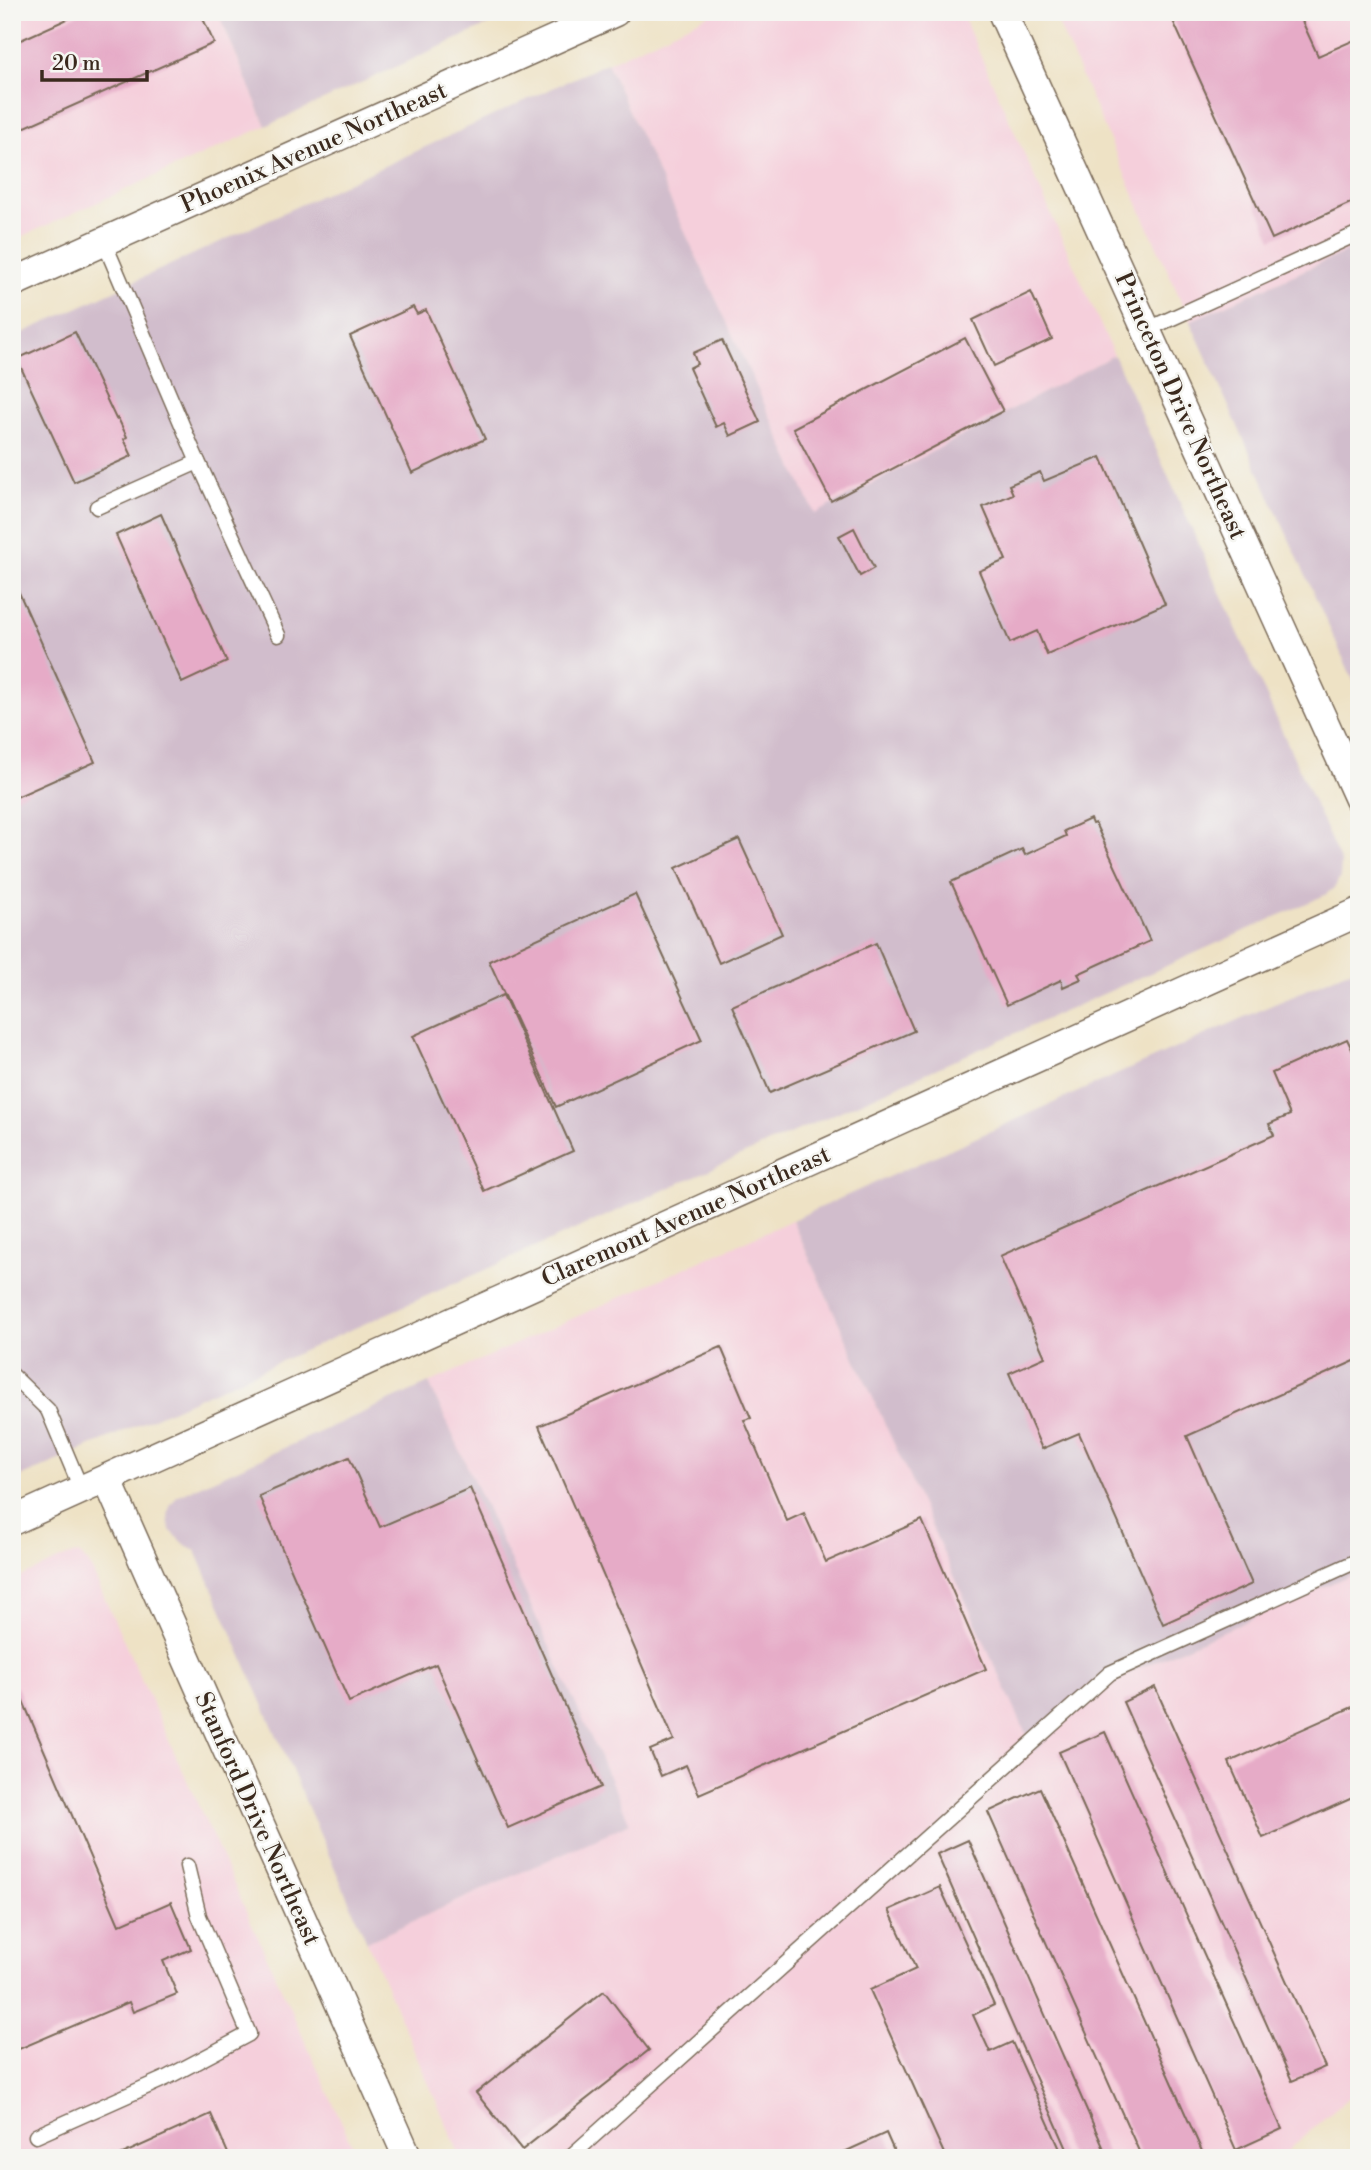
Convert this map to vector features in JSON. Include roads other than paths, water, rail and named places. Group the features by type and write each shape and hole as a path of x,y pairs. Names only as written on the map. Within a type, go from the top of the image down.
{"street":[{"name":"Phoenix Avenue Northeast","path":"12,283 615,12"},
{"name":"Princeton Drive Northeast","path":"1002,12 1359,799"},
{"name":"Claremont Avenue Northeast","path":"12,1521 1359,912"},
{"name":"Stanford Drive Northeast","path":"94,1485 408,2158"}],"lane":[{"path":"1146,330 1359,233"},
{"path":"104,242 198,462 278,635"},
{"path":"97,507 198,462"},
{"path":"12,1375 48,1410 94,1485"},
{"path":"569,2158 1110,1673 1359,1560"},
{"path":"36,2136 166,2078 249,2034 200,1916 187,1866"}]}
